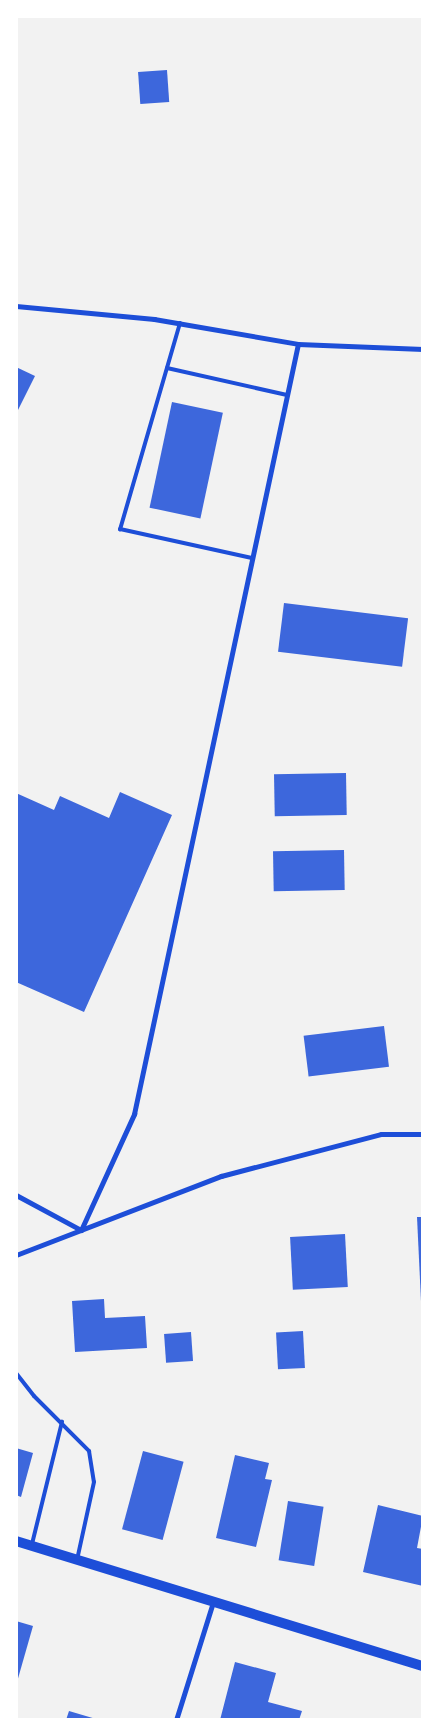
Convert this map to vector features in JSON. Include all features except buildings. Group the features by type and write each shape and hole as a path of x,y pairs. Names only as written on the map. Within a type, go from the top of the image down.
{"main road":[{"path":"16,1542 423,1666"}],"street":[{"path":"16,306 180,324 298,344 423,348"},
{"path":"81,1230 134,1114 298,344"},
{"path":"16,1255 221,1176 381,1134 423,1134"},
{"path":"16,1195 81,1230"},
{"path":"176,1720 213,1602"}],"lane":[{"path":"180,324 120,528 252,558"},
{"path":"167,368 287,395"},
{"path":"16,1373 34,1396 89,1451 94,1482 77,1560"},
{"path":"31,1546 62,1422"}]}
